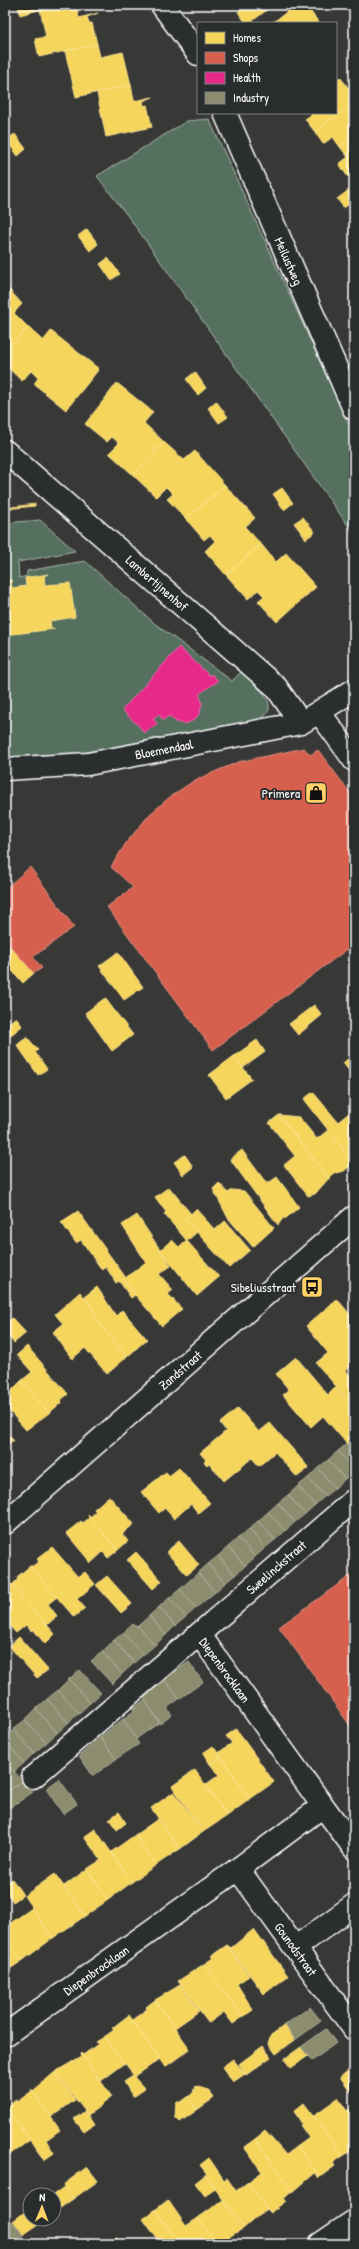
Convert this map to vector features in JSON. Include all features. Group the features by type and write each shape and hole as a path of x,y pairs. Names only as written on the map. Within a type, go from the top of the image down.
{"street":[{"path":"162,5 197,53"},
{"name":"Meilustweg","path":"225,114 354,409"},
{"name":"Lambertijnenhof","path":"5,451 310,718"},
{"name":"Bloemendaal","path":"5,769 88,764 310,718 354,690"},
{"path":"310,718 354,760"},
{"name":"Zandstraat","path":"5,1523 354,1216"},
{"name":"Sweelinckstraat","path":"199,1634 354,1500"},
{"name":"Diepenbrocklaan","path":"33,1777 199,1634 354,1848"},
{"name":"Diepenbrocklaan","path":"5,2035 238,1869 323,1806"},
{"name":"Gounodstraat","path":"238,1869 354,2029"},
{"path":"295,1948 354,1905"},
{"path":"320,2244 354,2221"}],"green space":[{"path":"209,119 354,436 354,534 133,223 97,176 187,121"},
{"path":"40,520 75,551 18,562 19,578 27,576 27,571 85,561 154,623 232,681 241,672 264,694 268,701 269,707 267,713 261,719 83,753 5,760 5,523"}],"building: Homes":[{"path":"18,5 57,5 20,15"},
{"path":"57,5 76,5 79,18 98,13 87,17 89,23 92,23 97,44 39,57 35,39 46,37 40,9"},
{"path":"247,5 273,5 251,22 245,22 238,12"},
{"path":"296,5 306,5 318,22 273,22"},
{"path":"97,44 100,57 123,52 131,85 76,97 65,51"},
{"path":"340,77 354,95 354,102 315,132 305,119 312,114 337,114 337,79"},
{"path":"131,85 134,101 153,97 143,101 144,106 147,105 152,127 106,137 97,93"},
{"path":"354,102 354,137 340,147 333,137 323,144 315,132"},
{"path":"15,134 26,149 18,156 6,140"},
{"path":"354,137 354,172 348,177 339,164 348,157 340,147"},
{"path":"353,187 354,200 344,208 337,199"},
{"path":"87,229 98,244 90,251 78,236"},
{"path":"108,258 120,274 111,280 100,264"},
{"path":"5,285 22,304 14,313 28,327 5,352"},
{"path":"28,327 43,341 51,331 99,369 66,410 34,384 38,378 31,371 22,381 5,365 5,352"},
{"path":"195,372 206,388 198,395 186,379"},
{"path":"117,383 153,412 144,423 164,442 133,475 109,453 119,443 112,437 107,442 85,424"},
{"path":"216,401 228,417 219,423 208,408"},
{"path":"164,442 184,460 195,451 225,485 186,519 167,499 173,494 166,487 156,497 133,475"},
{"path":"225,485 255,518 245,527 261,544 226,575 205,551 215,541 210,535 204,540 186,519"},
{"path":"282,488 293,503 284,510 273,494"},
{"path":"35,504 35,506 5,509 5,508"},
{"path":"303,517 315,532 306,539 294,523"},
{"path":"261,544 276,562 286,553 316,587 277,622 258,601 264,596 258,590 248,599 226,575"},
{"path":"48,574 44,576 45,585 70,583 75,617 50,621 51,628 55,629 5,635 5,580 11,580 12,588 26,586 25,578"},
{"path":"5,940 34,973 23,983 5,963"},
{"path":"118,952 143,987 124,1000 99,966"},
{"path":"105,998 133,1035 112,1051 85,1013"},
{"path":"314,1005 322,1015 298,1035 289,1024"},
{"path":"16,1017 22,1026 5,1040 5,1026"},
{"path":"27,1037 38,1050 35,1052 47,1069 38,1075 17,1045"},
{"path":"257,1040 265,1052 243,1068 234,1056"},
{"path":"354,1054 354,1077 343,1063"},
{"path":"234,1056 252,1079 226,1098 209,1075"},
{"path":"313,1092 338,1122 349,1113 354,1118 354,1160 352,1161 304,1099"},
{"path":"279,1115 329,1178 315,1194 308,1196 284,1165 295,1156 269,1123"},
{"path":"279,1115 299,1117 317,1139 328,1130 352,1161 349,1167 344,1171 336,1172 330,1177 330,1180"},
{"path":"242,1150 267,1184 277,1177 299,1207 285,1219 284,1217 278,1225 230,1159"},
{"path":"185,1155 193,1167 183,1175 174,1162"},
{"path":"219,1183 228,1193 232,1190 244,1191 274,1228 253,1247 228,1218 213,1189"},
{"path":"169,1187 191,1214 185,1219 197,1232 187,1241 164,1214 166,1212 155,1197"},
{"path":"196,1209 215,1230 225,1221 250,1250 229,1268 185,1219"},
{"path":"78,1211 126,1278 124,1279 135,1295 131,1298 119,1281 116,1283 106,1267 102,1270 81,1240 76,1243 61,1222"},
{"path":"137,1215 171,1266 159,1274 173,1290 168,1294 182,1309 162,1326 135,1295 124,1279 146,1262 122,1225"},
{"path":"172,1240 179,1247 187,1241 219,1277 197,1296 160,1250"},
{"path":"97,1287 116,1316 122,1310 147,1339 127,1357 100,1325 92,1307 84,1297"},
{"path":"80,1292 92,1307 100,1325 127,1357 107,1374 85,1348 72,1359 53,1332 63,1324 55,1314"},
{"path":"337,1299 354,1319 354,1362 346,1371 354,1380 354,1407 316,1363 328,1353 306,1326"},
{"path":"12,1318 26,1333 14,1343 5,1333 5,1324"},
{"path":"27,1346 68,1394 61,1400 62,1402 49,1413 21,1381 32,1372 17,1355"},
{"path":"296,1357 328,1395 336,1387 354,1407 354,1438 347,1444 323,1416 311,1427 283,1395 289,1390 276,1374"},
{"path":"21,1381 49,1413 26,1430 5,1406 5,1384 11,1391"},
{"path":"238,1408 259,1432 270,1423 309,1468 297,1477 275,1452 259,1466 252,1458 224,1481 209,1463 207,1465 204,1462 206,1460 200,1453 226,1431 220,1423"},
{"path":"5,1431 14,1441 11,1441 5,1449"},
{"path":"179,1468 210,1503 198,1513 191,1504 174,1519 165,1508 159,1513 141,1492 166,1472 169,1476"},
{"path":"109,1496 134,1524 122,1534 128,1541 118,1550 88,1515 90,1517 96,1512 94,1509"},
{"path":"88,1515 118,1550 108,1558 103,1552 91,1563 66,1533 81,1521 83,1523 89,1518"},
{"path":"179,1541 199,1565 187,1575 166,1552"},
{"path":"52,1547 78,1577 85,1572 95,1584 77,1599 85,1608 74,1617 30,1566 33,1566 39,1561 37,1559"},
{"path":"136,1552 162,1581 153,1589 127,1560"},
{"path":"30,1566 57,1597 48,1604 57,1616 47,1625 10,1583 12,1585 18,1579 17,1577"},
{"path":"107,1576 132,1604 121,1613 96,1585"},
{"path":"10,1583 55,1634 45,1644 33,1629 31,1631 26,1625 16,1633 5,1621 5,1591 11,1585"},
{"path":"19,1637 48,1670 37,1678 9,1646"},
{"path":"236,1729 274,1782 250,1799 218,1753 232,1743 226,1736"},
{"path":"213,1746 221,1757 210,1764 203,1753"},
{"path":"221,1757 250,1799 227,1816 205,1785 219,1775 210,1764"},
{"path":"195,1770 227,1816 203,1832 172,1786"},
{"path":"174,1792 203,1832 180,1849 151,1808"},
{"path":"119,1812 126,1823 117,1830 109,1819"},
{"path":"158,1819 180,1849 156,1865 135,1835"},
{"path":"95,1829 132,1882 108,1900 87,1869 101,1860 84,1837"},
{"path":"135,1835 156,1865 132,1882 111,1852"},
{"path":"87,1869 108,1900 85,1916 64,1886"},
{"path":"55,1874 85,1916 53,1938 24,1896"},
{"path":"12,1879 23,1895 13,1902 5,1890 5,1884"},
{"path":"32,1908 53,1938 22,1961 5,1937 5,1927"},
{"path":"254,1929 288,1976 264,1994 227,1945 231,1948"},
{"path":"5,1937 22,1961 5,1972"},
{"path":"227,1945 249,1976 237,1984 253,2010 243,2017 204,1964 213,1958 211,1956"},
{"path":"204,1964 243,2017 233,2024 224,2012 209,2023 178,1981"},
{"path":"180,1985 199,2011 175,2028 155,2000"},
{"path":"155,2000 190,2049 165,2067 132,2020 147,2009 146,2007"},
{"path":"129,2015 160,2059 134,2077 126,2063 124,2064 104,2037 114,2030 112,2028"},
{"path":"285,2025 295,2040 276,2054 268,2043 271,2035"},
{"path":"104,2037 124,2064 101,2081 81,2053 83,2055 98,2044 96,2042"},
{"path":"263,2046 271,2057 246,2075 239,2064"},
{"path":"301,2047 308,2056 291,2068 284,2059"},
{"path":"81,2053 112,2097 88,2115 55,2072 82,2056"},
{"path":"233,2059 245,2074 233,2082 222,2067"},
{"path":"353,2067 354,2068 354,2096 340,2077"},
{"path":"55,2072 75,2100 51,2117 31,2089 33,2091"},
{"path":"133,2076 145,2089 133,2097 124,2082"},
{"path":"195,2086 208,2090 214,2098 197,2110 188,2097 193,2093"},
{"path":"31,2089 60,2130 46,2140 54,2153 44,2160 6,2107 16,2100 17,2102 32,2091"},
{"path":"188,2097 197,2110 180,2122 175,2117 176,2102 181,2102"},
{"path":"338,2098 354,2121 354,2152 351,2151 343,2156 313,2116"},
{"path":"304,2103 343,2156 333,2163 335,2166 320,2177 298,2146 309,2138 300,2125 302,2124 294,2111"},
{"path":"354,2106 354,2121 347,2111"},
{"path":"6,2107 30,2140 5,2158 5,2108"},
{"path":"85,2111 94,2125 84,2132 74,2119"},
{"path":"265,2131 286,2155 298,2146 320,2177 319,2178 315,2173 293,2192 255,2139"},
{"path":"255,2139 293,2192 284,2198 286,2201 270,2213 248,2182 262,2172 244,2147"},
{"path":"209,2158 224,2180 227,2178 236,2191 248,2182 270,2213 266,2209 244,2228 205,2175 207,2174 200,2165"},
{"path":"87,2167 98,2181 73,2199 63,2185"},
{"path":"205,2175 215,2189 205,2196 195,2183"},
{"path":"64,2187 73,2199 62,2207 62,2188"},
{"path":"168,2200 186,2226 198,2218 217,2244 180,2244 155,2210"},
{"path":"223,2200 244,2228 217,2244 198,2218"},
{"path":"155,2210 180,2244 161,2244 143,2219"},
{"path":"22,2214 22,2227 34,2227 23,2235 13,2221"},
{"path":"117,2238 121,2244 108,2244"}],"building: Shops":[{"path":"304,748 310,755 318,750 354,798 354,944 213,1050 107,907 133,887 111,867 126,843 150,814 171,796 195,780 238,762"},
{"path":"30,867 74,927 33,957 42,968 34,973 5,940 5,889"},
{"path":"354,1573 354,1731 279,1627"}],"building: Health":[{"path":"179,647 210,676 212,674 218,681 199,694 202,703 200,713 194,720 185,724 176,722 169,716 163,720 159,714 153,718 157,724 144,733 139,726 122,710"}],"building: Industry":[{"path":"348,1443 354,1449 354,1470 338,1451"},
{"path":"338,1451 354,1470 345,1479 328,1460"},
{"path":"328,1460 345,1479 335,1488 318,1468"},
{"path":"318,1468 335,1488 325,1496 308,1478"},
{"path":"308,1478 325,1496 315,1505 298,1486"},
{"path":"298,1486 315,1505 305,1514 288,1495"},
{"path":"288,1495 305,1514 295,1522 278,1503"},
{"path":"278,1503 295,1522 285,1531 268,1512"},
{"path":"268,1512 285,1531 275,1540 258,1521"},
{"path":"258,1521 275,1540 265,1548 249,1529"},
{"path":"249,1529 265,1548 255,1557 238,1538"},
{"path":"238,1538 255,1557 245,1566 228,1547"},
{"path":"228,1547 245,1566 235,1575 218,1556"},
{"path":"218,1556 235,1575 225,1583 208,1564"},
{"path":"208,1564 225,1583 215,1592 198,1573"},
{"path":"198,1573 215,1592 196,1608 180,1589"},
{"path":"180,1589 196,1608 186,1617 169,1598"},
{"path":"169,1598 186,1617 175,1626 159,1607"},
{"path":"159,1607 175,1626 166,1635 149,1616"},
{"path":"149,1616 166,1635 155,1645 138,1626"},
{"path":"133,1624 137,1627 138,1626 155,1645 143,1655 123,1633"},
{"path":"123,1633 143,1655 134,1663 114,1640"},
{"path":"114,1640 134,1663 122,1674 102,1652"},
{"path":"102,1652 122,1674 112,1684 91,1661"},
{"path":"189,1662 203,1682 179,1699 164,1679"},
{"path":"80,1670 101,1693 90,1703 69,1679"},
{"path":"69,1679 90,1703 79,1713 58,1690"},
{"path":"164,1679 179,1699 167,1708 172,1715 160,1724 144,1698"},
{"path":"58,1690 79,1713 68,1723 47,1699"},
{"path":"47,1699 68,1723 57,1733 36,1709"},
{"path":"145,1700 160,1722 136,1739 123,1719 134,1711 133,1708"},
{"path":"36,1709 57,1733 46,1743 25,1720"},
{"path":"123,1719 139,1744 116,1759 100,1737"},
{"path":"25,1720 46,1743 34,1753 13,1729"},
{"path":"14,1730 34,1753 24,1763 5,1741 5,1738"},
{"path":"100,1737 116,1759 93,1776 79,1756"},
{"path":"5,1741 24,1763 14,1772 5,1762"},
{"path":"8,1765 23,1781 5,1793 5,1766"},
{"path":"59,1779 77,1804 63,1814 46,1789"},
{"path":"23,1781 33,1792 5,1811 5,1793"},
{"path":"310,2007 321,2021 295,2040 285,2025"},
{"path":"326,2029 336,2043 312,2061 301,2047"},
{"path":"13,2221 23,2235 10,2244 5,2244 5,2226"}],"place":[{"name":"Primera","path":"316,793"},
{"name":"Sibeliusstraat","path":"312,1287"}]}
